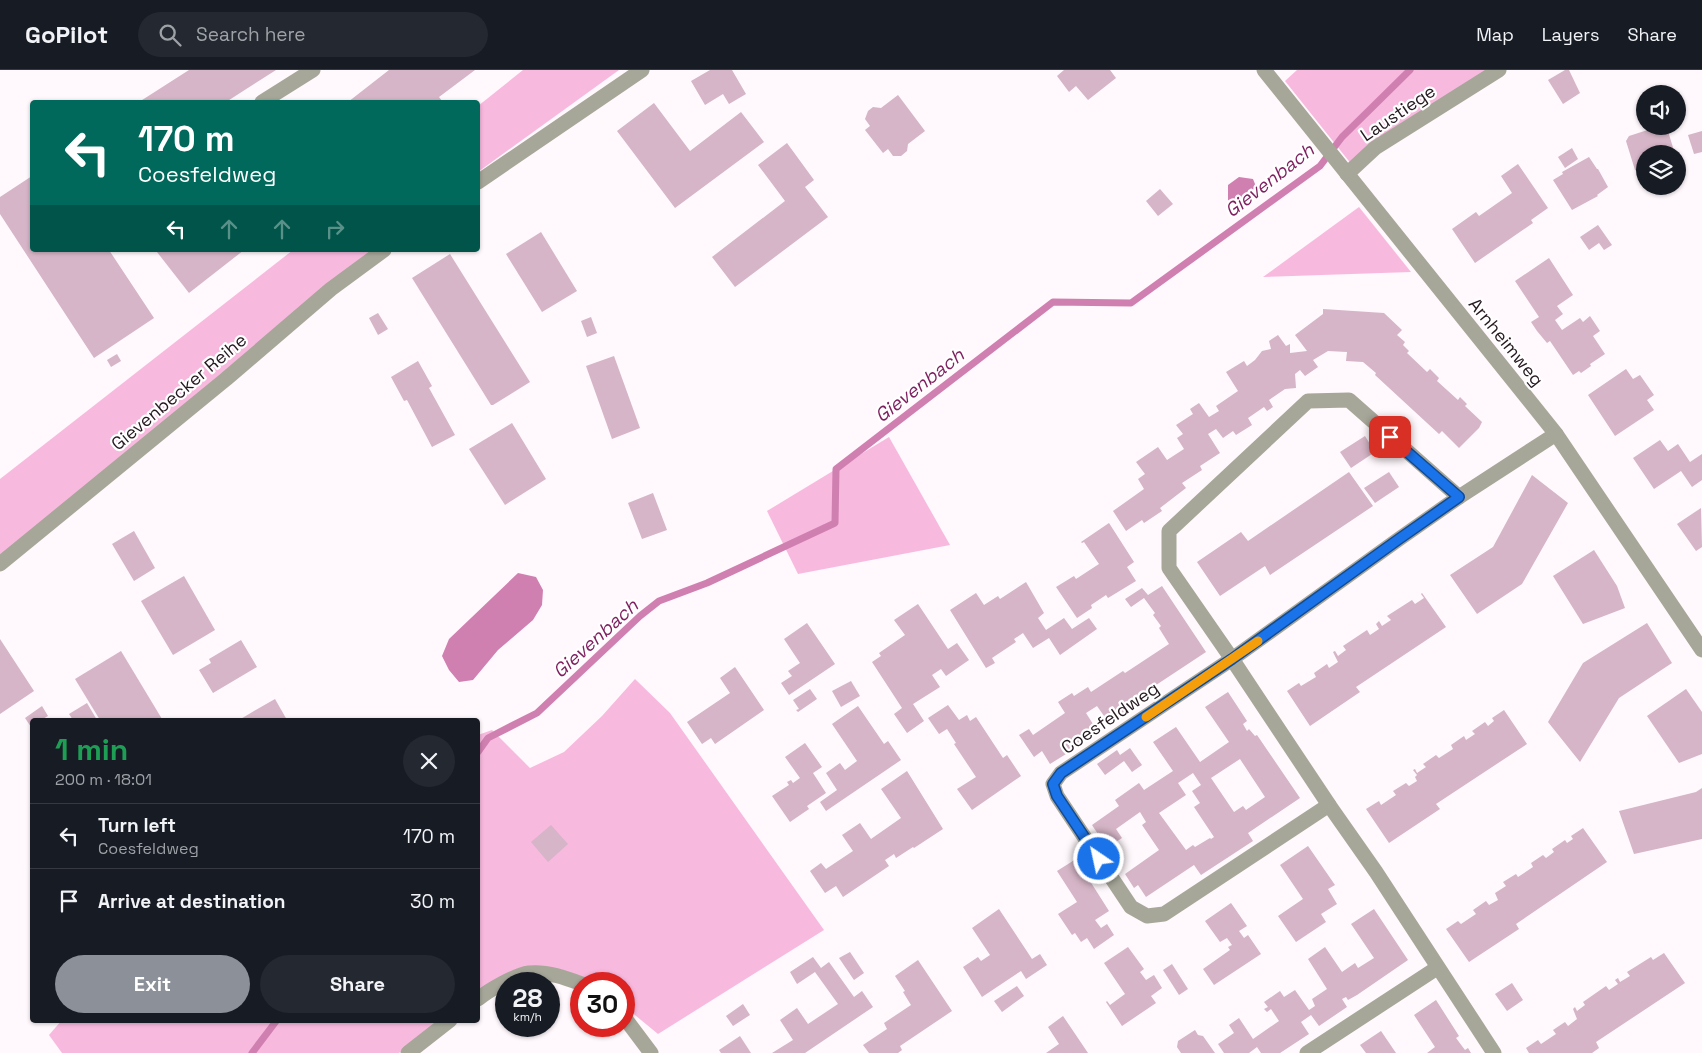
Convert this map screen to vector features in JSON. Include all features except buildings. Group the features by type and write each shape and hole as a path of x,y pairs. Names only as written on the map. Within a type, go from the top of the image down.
{"street":[{"path":"265,100 313,70"},
{"path":"480,181 642,70"},
{"name":"Arnheimweg","path":"1264,70 1318,140 1556,434 1702,650"},
{"name":"Laustiege","path":"1344,171 1375,148 1499,70"},
{"name":"Gievenbecker Reihe","path":"0,564 226,379 331,289 381,252"},
{"path":"1459,497 1349,400 1308,401 1169,531 1169,568 1232,659 1328,805 1376,872 1494,1053"},
{"name":"Coesfeldweg","path":"1328,805 1164,914 1147,916 1131,906 1057,796 1053,784 1061,773 1232,659 1459,497 1556,434"},
{"path":"1307,1053 1438,968"},
{"path":"480,997 492,988 529,973 558,975 570,980"},
{"path":"408,1053 446,1023"},
{"path":"635,1032 651,1053"}],"shaded area":[{"path":"523,70 619,70 480,171 480,104"},
{"path":"1297,70 1493,70 1356,170 1285,81"},
{"path":"1239,177 1253,179 1255,184 1248,198 1242,202 1233,203 1228,200 1228,185"},
{"path":"1359,207 1411,272 1263,277"},
{"path":"290,252 380,252 0,562 0,479"},
{"path":"889,437 950,545 798,574 767,511"},
{"path":"518,573 536,577 543,590 542,605 533,620 498,650 473,680 459,682 449,670 442,656 449,639"},
{"path":"635,679 670,713 824,930 658,1034 635,1015 635,972 570,973 559,969 528,967 516,972 495,972 495,981 480,990 480,734 492,730 530,768 564,752 602,716"},
{"path":"59,1023 436,1023 399,1053 62,1053 49,1035"}],"waterway":[{"name":"Gievenbach","path":"480,749 488,738 537,713 640,616 659,601 707,583 835,523 836,469 1053,302 1131,303 1320,166 1342,137 1410,70"},
{"name":"Gievenbach","path":"252,1053 275,1023"}],"slow traffic":[{"path":"1146,717 1258,641"}],"route":[{"path":"1099,859 1057,796 1053,784 1061,773 1232,659 1459,497 1390,437"}]}
